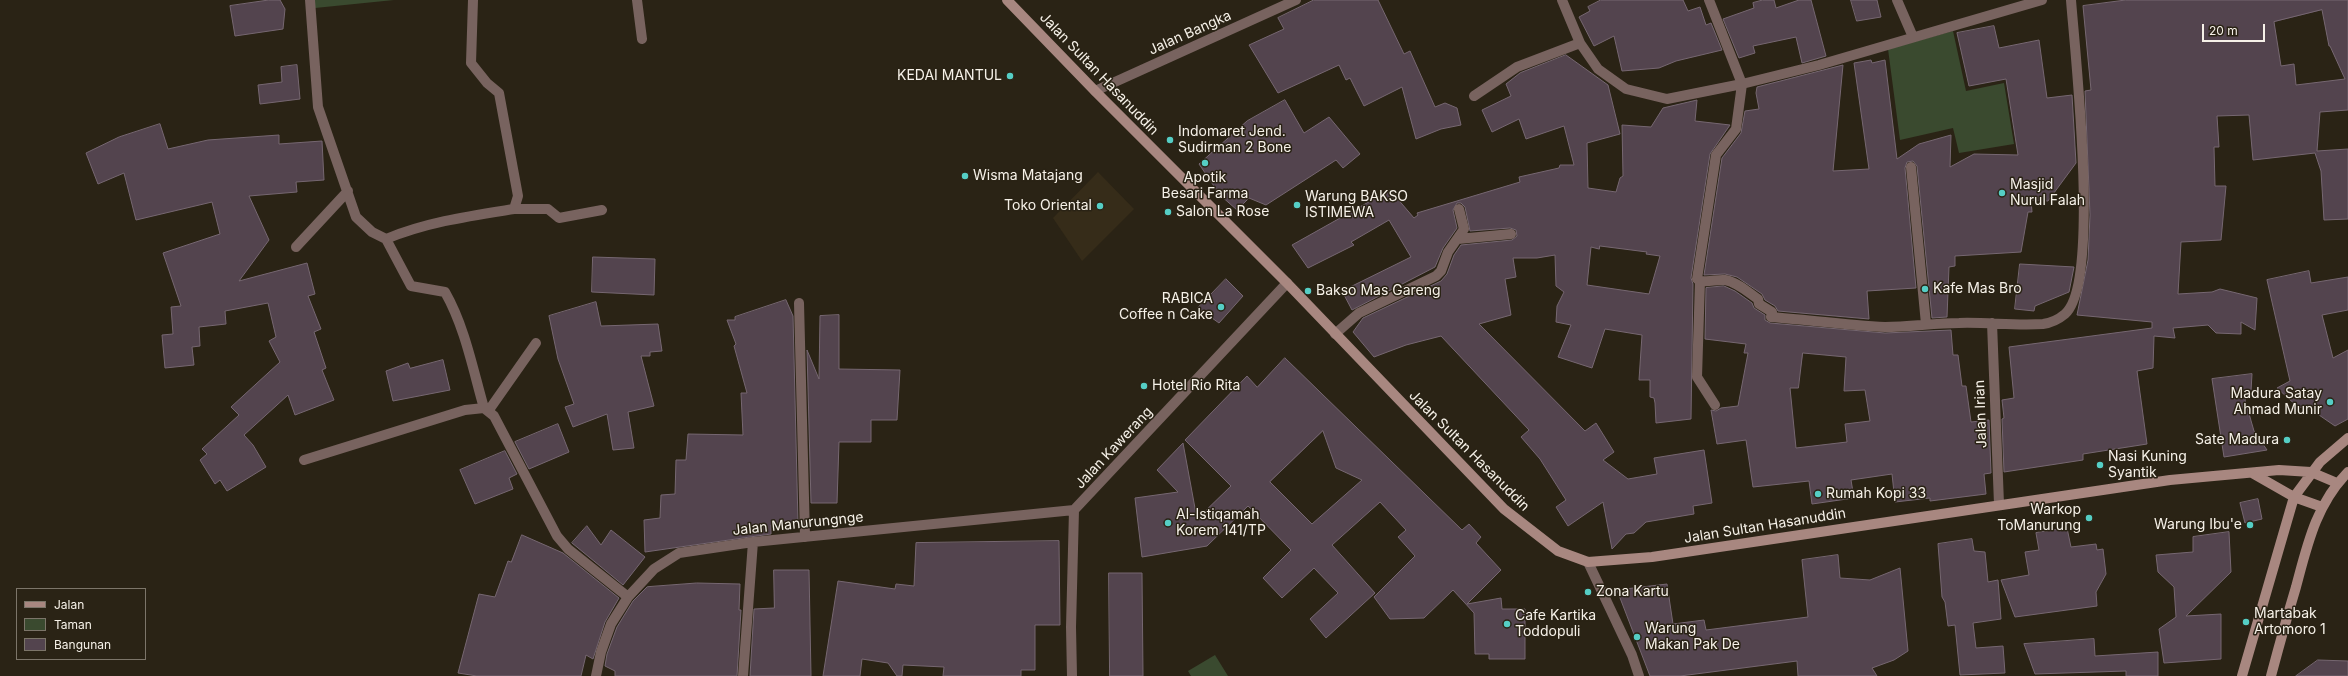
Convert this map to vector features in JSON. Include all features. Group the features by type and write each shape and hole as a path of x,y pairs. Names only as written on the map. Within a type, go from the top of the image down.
{"main road":[{"name":"Jalan Sultan Hasanuddin","path":"1007,0 1095,91 1287,283 1504,509 1558,551 1588,562 1652,557 1999,504 2170,480 2279,470 2310,472 2337,483"},
{"path":"2242,676 2294,496 2310,472 2348,438"},
{"path":"2271,676 2311,531 2322,507 2337,483 2348,472"},
{"path":"2252,473 2294,496 2322,507"}],"street":[{"path":"310,0 318,107 356,217 372,232 386,239 411,286 445,292 466,347 486,409 494,416 557,536 568,550 628,597"},
{"path":"473,0 470,63 487,83 499,94 518,196 514,209"},
{"path":"637,0 642,39"},
{"name":"Jalan Bangka","path":"1095,91 1296,0"},
{"path":"1562,0 1580,43 1598,69 1626,89 1667,99 1742,84 2042,0"},
{"path":"1709,0 1742,84 1736,129 1716,155 1696,279 1700,281 1725,280 1741,287 1758,298 1759,304 1772,312 1771,317 1886,327 1926,324 2044,324 2058,319 2066,313 2073,304 2078,288 2083,258 2083,157 2071,0"},
{"path":"1897,0 1913,37"},
{"path":"1474,96 1517,67 1580,43"},
{"path":"1911,167 1926,324"},
{"path":"296,247 348,191"},
{"path":"386,239 412,228 440,221 514,209 548,209 559,218 602,210"},
{"path":"1335,334 1360,313 1436,276 1441,271 1448,252 1464,229 1459,209"},
{"path":"1458,239 1511,234"},
{"path":"1700,281 1697,377 1715,405"},
{"name":"Jalan Kawerang","path":"1072,676 1071,627 1074,510 1287,283"},
{"path":"799,303 805,537"},
{"name":"Jalan Irian","path":"1992,323 1999,504"},
{"path":"486,409 536,343"},
{"path":"304,460 465,410 486,409"},
{"name":"Jalan Manurungnge","path":"596,676 601,652 611,624 628,597 654,569 679,553 753,542 1074,510"},
{"path":"743,676 753,542"},
{"path":"1588,562 1632,655 1639,676"}],"shaded area":[{"path":"1098,172 1134,209 1082,261 1053,218"}],"green space":[{"path":"315,0 394,0 315,8"},
{"path":"1953,31 1966,91 2004,83 2014,144 1959,153 1953,128 1900,140 1888,49"},
{"path":"1215,655 1228,676 1191,676 1188,671"}],"building":[{"path":"269,0 280,0 285,9 283,29 235,36 230,6"},
{"path":"1314,0 1378,0 1404,54 1410,51 1435,107 1445,103 1457,108 1461,125 1441,129 1416,139 1402,87 1364,106 1350,78 1346,80 1339,65 1278,93 1249,45 1284,29 1278,18"},
{"path":"1601,0 1683,0 1688,11 1700,7 1706,25 1711,23 1722,50 1676,61 1659,68 1622,71 1614,36 1594,46 1579,17 1590,11 1588,7"},
{"path":"1763,0 1774,0 1776,8 1799,0 1811,0 1826,56 1802,63 1796,37 1753,46 1755,53 1739,58 1723,19 1754,8 1753,3"},
{"path":"1851,0 1877,0 1881,17 1857,21"},
{"path":"2126,0 2348,0 2348,110 2320,112 2317,151 2348,149 2348,219 2324,220 2321,171 2315,153 2253,160 2249,115 2217,116 2219,147 2214,147 2215,186 2226,186 2221,240 2181,242 2178,294 2212,292 2220,289 2257,298 2255,330 2241,322 2241,334 2216,333 2208,325 2173,328 2175,338 2154,336 2153,368 2137,371 2147,444 2083,454 2083,460 2004,472 2002,419 2004,418 2002,400 2014,398 2009,347 2152,328 2152,322 2077,315 2088,260 2090,215 2085,91 2091,90 2083,6","holes":["2322,10 2329,46 2345,79 2296,85 2294,64 2281,66 2274,22"]},
{"path":"1994,26 1999,48 2039,40 2047,98 2072,95 2076,163 2048,201 2031,200 2032,212 2028,212 2021,252 1955,256 1955,266 1949,267 1947,317 1932,318 1917,166 1913,161 1907,162 1905,168 1916,288 1867,291 1869,319 1778,311 1775,306 1765,300 1762,294 1737,277 1725,274 1704,275 1722,158 1741,133 1745,111 1759,109 1756,93 1757,87 1843,65 1833,171 1869,169 1854,63 1871,60 1872,63 1885,60 1897,159 1919,144 1951,135 1950,167 1974,154 2018,155 2006,79 1969,86 1957,33"},
{"path":"1566,55 1608,85 1620,134 1587,143 1588,188 1616,192 1620,178 1623,176 1622,125 1651,127 1663,108 1697,100 1695,121 1730,125 1710,154 1691,278 1693,284 1691,419 1656,423 1654,398 1650,397 1650,380 1639,380 1642,335 1605,329 1592,368 1558,357 1571,325 1556,322 1557,306 1564,292 1556,286 1555,255 1537,258 1513,258 1516,277 1505,279 1511,315 1479,324 1585,431 1596,423 1614,452 1603,460 1628,479 1657,474 1654,458 1704,450 1712,503 1693,506 1694,514 1646,522 1634,533 1626,534 1612,549 1603,502 1568,526 1556,507 1566,500 1540,459 1521,437 1529,430 1441,336 1406,345 1374,357 1353,332 1363,318 1441,281 1447,274 1454,255 1461,245 1512,240 1517,236 1516,230 1510,228 1470,231 1465,207 1461,203 1457,203 1453,210 1457,228 1443,248 1435,267 1352,310 1342,291 1411,257 1389,220 1351,242 1354,245 1308,268 1292,245 1390,190 1414,218 1418,215 1417,213 1520,182 1519,177 1559,168 1560,165 1574,165 1564,126 1526,139 1519,119 1492,132 1482,110 1511,96 1506,84 1520,73","holes":["1600,246 1647,252 1646,254 1660,256 1649,294 1587,285 1591,247 1599,249"]},
{"path":"297,65 300,99 260,104 258,85 282,82 281,67"},
{"path":"1285,100 1304,133 1329,117 1360,154 1343,168 1336,160 1266,205 1249,198 1237,210 1220,195 1199,164 1247,121"},
{"path":"160,124 168,149 208,140 279,135 279,144 322,141 324,180 296,182 297,192 249,196 269,240 239,281 307,263 315,294 308,296 321,329 314,332 326,368 322,370 334,400 295,415 288,395 244,435 253,445 266,467 227,491 220,480 215,484 200,460 207,454 202,449 239,415 231,407 280,362 269,341 276,337 268,303 225,311 226,324 199,327 200,346 192,347 194,365 165,368 162,335 173,334 171,307 181,306 163,253 220,234 212,202 136,220 124,173 98,184 86,153 119,137"},
{"path":"593,257 655,259 654,295 592,292"},
{"path":"2020,264 2074,267 2069,292 2035,306 2034,311 2015,309"},
{"path":"2309,271 2311,283 2348,277 2348,310 2322,315 2333,358 2348,350 2348,419 2335,426 2319,415 2316,410 2298,407 2277,388 2290,381 2267,280"},
{"path":"1226,279 1243,296 1219,323 1198,308"},
{"path":"1724,286 1735,291 1752,303 1754,308 1765,315 1765,320 1770,323 1885,333 1951,330 1953,355 1958,355 1962,386 1966,386 1971,422 1989,420 1991,473 1984,474 1986,494 1930,501 1930,498 1895,502 1892,474 1851,480 1854,498 1812,504 1809,481 1753,487 1746,440 1717,444 1711,410 1716,411 1721,408 1738,406 1748,353 1744,353 1746,344 1705,339 1706,288","holes":["1803,353 1846,357 1844,391 1865,390 1870,421 1845,424 1847,442 1796,448 1790,388 1798,388"]},
{"path":"786,300 793,316 798,523 771,525 771,534 645,552 644,520 660,518 661,495 675,494 676,460 686,460 688,434 743,435 741,393 747,393 734,346 736,344 727,320 735,320 735,317"},
{"path":"596,302 601,326 658,324 662,351 650,352 650,356 641,356 654,406 628,412 634,448 613,450 607,414 573,427 565,407 574,404 558,359 549,316"},
{"path":"839,315 839,369 900,370 897,420 871,420 871,442 839,442 837,503 811,503 807,350 819,379 820,316"},
{"path":"1285,358 1462,530 1469,524 1481,537 1476,543 1501,570 1467,604 1501,598 1502,609 1525,609 1525,659 1489,659 1489,654 1475,654 1474,613 1453,590 1424,618 1390,619 1374,597 1415,556 1398,537 1406,530 1380,502 1332,545 1375,593 1326,638 1310,619 1338,593 1314,568 1282,598 1263,578 1291,550 1248,506 1207,546 1142,557 1135,498 1178,492 1157,470 1183,443 1197,519 1231,486 1185,440 1247,376 1257,387","holes":["1323,431 1336,468 1362,480 1312,524 1270,482"]},
{"path":"443,360 450,390 393,401 386,371 408,363 410,368"},
{"path":"2252,374 2251,391 2245,400 2254,431 2267,450 2224,457 2212,379"},
{"path":"558,424 569,452 529,469 515,442"},
{"path":"505,451 517,474 509,478 513,489 475,504 460,470"},
{"path":"2258,499 2262,519 2245,523 2240,503"},
{"path":"587,526 601,545 611,530 645,557 623,585 572,543"},
{"path":"2067,528 2071,547 2096,544 2097,550 2103,549 2106,574 2096,592 2097,606 2015,617 2001,580 2029,575 2025,552 2039,550 2036,533"},
{"path":"2229,532 2231,572 2186,616 2221,614 2221,659 2164,663 2159,629 2176,617 2174,587 2158,572 2156,555 2193,552 2193,537"},
{"path":"522,535 563,553 619,598 605,622 593,659 586,655 581,676 477,676 458,673 479,594 495,597 508,561 511,562"},
{"path":"1972,539 1974,551 1985,552 1988,582 1998,580 2001,619 1973,623 1976,648 2003,646 2005,673 1960,675 1955,625 1948,626 1945,602 1942,597 1938,544"},
{"path":"1059,541 1060,625 1035,625 1035,670 1021,670 1021,676 943,676 944,667 903,665 902,676 897,676 888,663 862,659 860,676 823,676 838,581 895,589 896,584 914,586 916,543"},
{"path":"1838,555 1840,578 1870,580 1900,568 1908,651 1894,660 1872,668 1877,676 1798,676 1797,661 1680,676 1650,676 1617,590 1667,584 1673,624 1704,620 1706,630 1808,617 1802,560"},
{"path":"774,570 809,570 811,676 750,676 754,609 774,608"},
{"path":"1109,573 1142,573 1143,676 1110,676"},
{"path":"697,583 740,584 739,610 741,610 737,676 615,676 615,671 605,666 607,654 617,627 633,601 647,587"},
{"path":"2094,639 2095,656 2158,652 2158,676 2126,676 2126,671 2035,674 2024,644"},
{"path":"2318,660 2348,661 2348,676 2296,676"}],"place":[{"name":"KEDAI MANTUL","path":"1010,76"},
{"name":"Indomaret Jend. Sudirman 2 Bone","path":"1170,140"},
{"name":"Apotik Besari Farma","path":"1205,163"},
{"name":"Wisma Matajang","path":"965,176"},
{"name":"Masjid Nurul Falah","path":"2002,193"},
{"name":"Warung BAKSO ISTIMEWA","path":"1297,205"},
{"name":"Toko Oriental","path":"1100,206"},
{"name":"Salon La Rose","path":"1168,212"},
{"name":"Kafe Mas Bro","path":"1925,289"},
{"name":"Bakso Mas Gareng","path":"1308,291"},
{"name":"RABICA Coffee n Cake","path":"1221,307"},
{"name":"Hotel Rio Rita","path":"1144,386"},
{"name":"Madura Satay Ahmad Munir","path":"2330,402"},
{"name":"Sate Madura","path":"2287,440"},
{"name":"Nasi Kuning Syantik","path":"2100,465"},
{"name":"Rumah Kopi 33","path":"1818,494"},
{"name":"Warkop ToManurung","path":"2089,518"},
{"name":"Al-Istiqamah Korem 141/TP","path":"1168,523"},
{"name":"Warung Ibu'e","path":"2250,525"},
{"name":"Zona Kartu","path":"1588,592"},
{"name":"Martabak Artomoro 1","path":"2246,622"},
{"name":"Cafe Kartika Toddopuli","path":"1507,624"},
{"name":"Warung Makan Pak De","path":"1637,637"}]}
